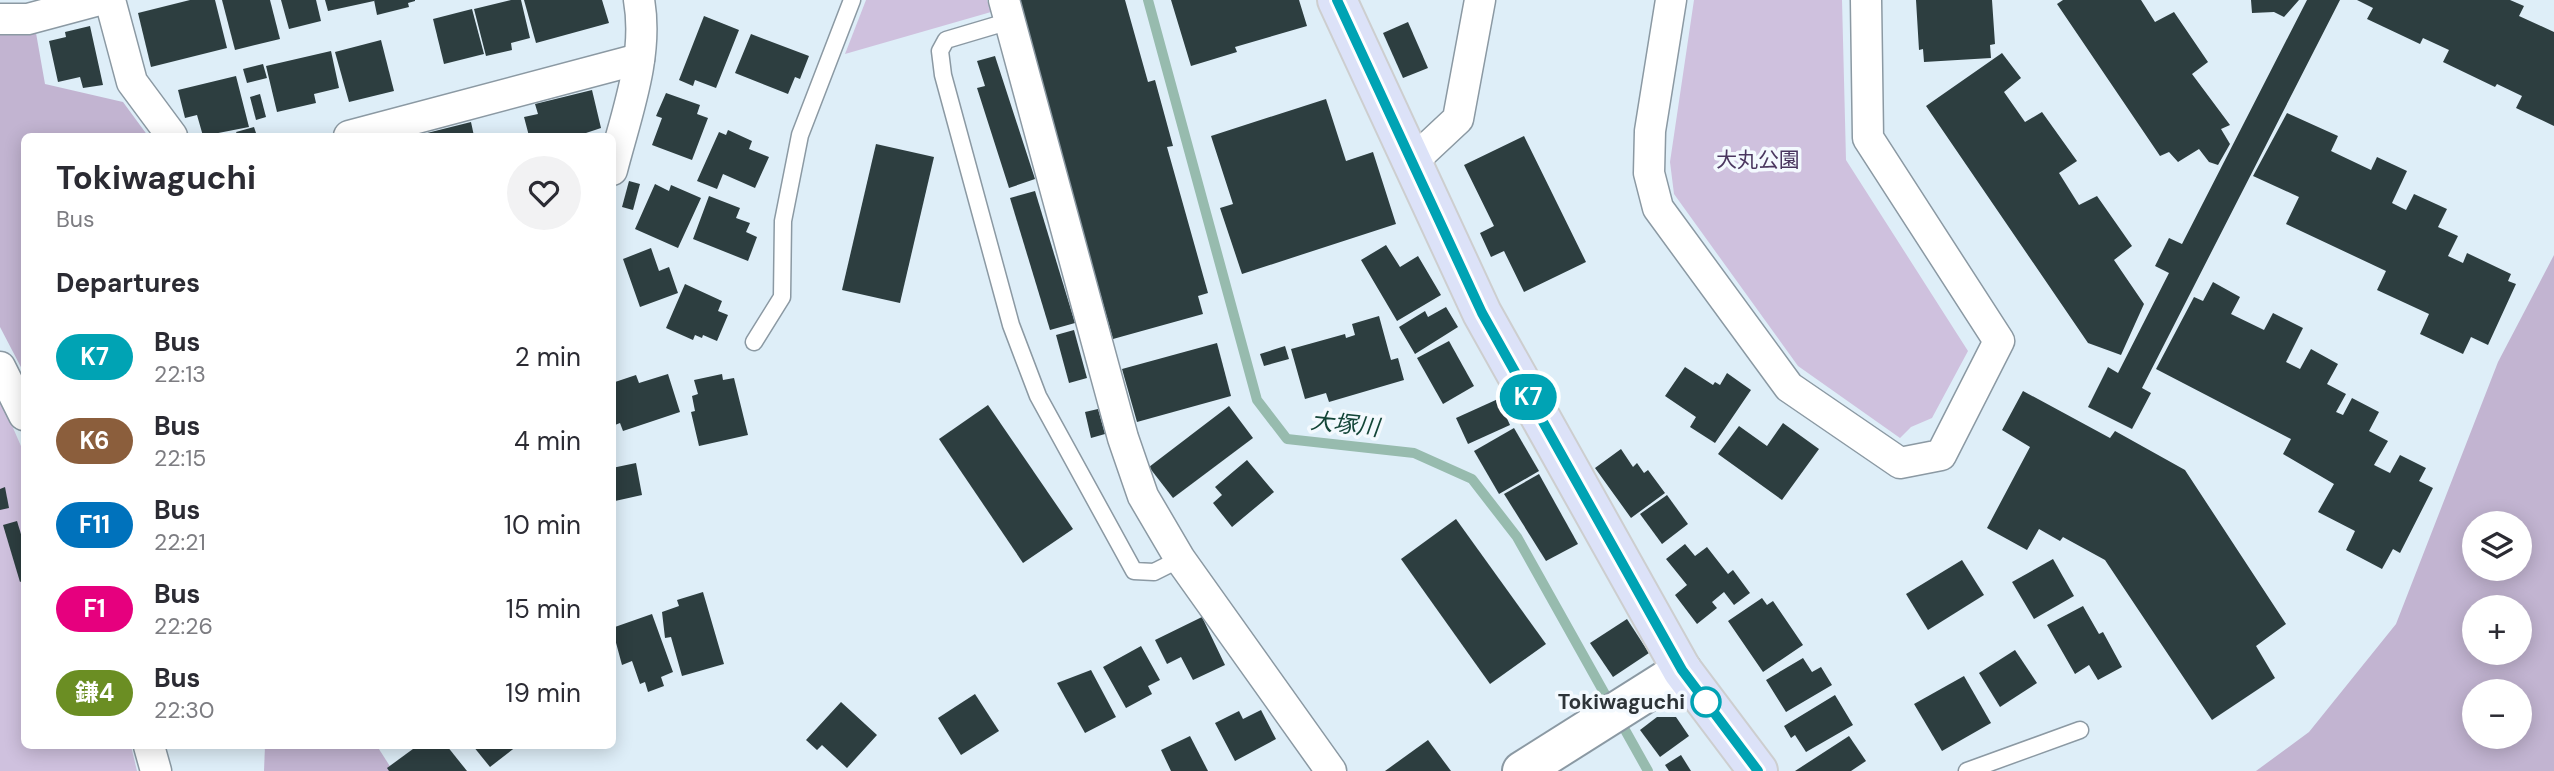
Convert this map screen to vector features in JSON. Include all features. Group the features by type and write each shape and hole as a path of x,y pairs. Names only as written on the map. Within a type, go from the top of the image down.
{"main road":[{"path":"1337,0 1482,313 1682,670 1758,771"}],"street":[{"path":"0,19 28,19 99,0"},
{"path":"110,0 132,82 170,133"},
{"path":"616,154 639,59 643,21 639,0"},
{"path":"1412,162 1458,118 1480,0"},
{"path":"1671,0 1650,131 1649,173 1658,208 1789,387 1900,463 1941,456 1999,341 1868,138 1866,0"},
{"path":"1007,11 1123,438 1143,496 1180,559 1331,771"},
{"path":"360,133 639,59"},
{"path":"0,367 21,409"},
{"path":"1522,771 1682,670"},
{"path":"150,749 156,771"}],"lane":[{"path":"754,342 782,297 783,221 800,135 852,0"},
{"path":"1007,11 946,40 940,51 943,75 1011,326 1038,396 1134,571 1154,572 1180,559"},
{"path":"1967,771 2080,730"}],"green space":[{"path":"866,0 987,0 991,12 845,54"},
{"name":"大丸公園","path":"1694,0 1842,0 1846,160 1968,351 1932,418 1911,427 1900,438 1798,366 1674,194 1670,162"},
{"path":"0,398 21,446 21,749 132,749 137,771 0,771"}],"shaded area":[{"path":"0,33 36,33 45,84 123,102 146,133 21,133 21,367 0,327"},
{"path":"2554,255 2554,771 2256,771 2309,732 2396,624 2498,362"},
{"path":"265,749 379,749 393,771 264,771"}],"building":[{"path":"190,0 215,0 227,48 151,67 138,13"},
{"path":"222,0 270,0 280,39 235,50"},
{"path":"281,0 316,0 321,21 289,29"},
{"path":"325,0 374,0 374,1 328,11"},
{"path":"374,0 415,1 408,3 409,7 377,15"},
{"path":"521,0 530,38 511,43 512,50 486,56 474,9"},
{"path":"524,0 602,0 609,23 536,43"},
{"path":"1018,0 1125,0 1148,82 1155,80 1173,146 1167,147 1208,293 1198,296 1203,314 1113,339"},
{"path":"1171,0 1299,0 1307,26 1235,47 1237,52 1191,66"},
{"path":"1916,0 1992,0 1995,44 1990,45 1991,58 1924,62 1923,49 1919,50"},
{"path":"2063,0 2141,0 2155,22 2174,12 2208,62 2192,74 2230,125 2221,129 2230,144 2218,165 2209,162 2199,149 2178,162 2169,152 2160,156 2057,4"},
{"path":"2251,0 2299,0 2284,17 2274,12 2252,13"},
{"path":"2307,0 2340,0 2142,388 2151,393 2132,429 2088,407 2108,367 2118,373 2169,273 2155,266 2169,238 2182,244"},
{"path":"2357,0 2510,0 2524,6 2519,16 2554,32 2554,126 2516,108 2522,96 2497,84 2495,87 2443,62 2449,50 2423,38 2420,44 2367,19 2373,8"},
{"path":"472,9 484,54 444,64 433,19"},
{"path":"704,16 739,30 716,88 695,80 693,86 679,80"},
{"path":"1408,22 1428,68 1403,78 1383,33"},
{"path":"90,26 103,85 83,88 80,77 58,82 49,41 66,37 65,32"},
{"path":"751,34 809,56 800,79 795,77 788,94 735,73"},
{"path":"381,40 394,91 349,102 335,52"},
{"path":"331,51 339,88 314,94 316,103 277,112 266,66"},
{"path":"2002,53 2021,78 2004,92 2025,122 2042,112 2077,161 2059,173 2079,205 2097,196 2132,246 2114,260 2144,304 2121,355 2088,343 1926,106"},
{"path":"995,56 1035,179 1009,188 977,88 985,86 977,61"},
{"path":"263,64 267,78 247,83 243,69"},
{"path":"236,76 249,127 202,133 197,115 185,118 178,90"},
{"path":"592,90 601,128 586,133 528,133 524,117 538,114 535,104"},
{"path":"666,93 700,105 697,114 708,118 692,160 652,145 662,118 656,116"},
{"path":"260,94 266,117 256,120 250,97"},
{"path":"1326,99 1346,161 1373,152 1396,224 1242,274 1220,208 1233,204 1211,136"},
{"path":"2287,113 2338,136 2331,151 2371,170 2377,157 2407,171 2392,203 2406,210 2414,194 2447,209 2438,227 2458,236 2448,256 2463,263 2467,253 2511,274 2508,281 2516,284 2488,345 2471,337 2463,354 2420,334 2429,314 2377,290 2386,271 2286,224 2299,197 2253,176"},
{"path":"471,122 473,133 427,133"},
{"path":"254,127 256,133 236,133"},
{"path":"728,130 752,141 749,149 769,157 755,188 723,174 717,189 697,181 719,132 726,135"},
{"path":"1524,136 1586,262 1524,292 1504,251 1491,257 1480,233 1494,226 1464,165"},
{"path":"876,144 934,157 900,303 842,290"},
{"path":"629,181 640,184 633,210 622,207"},
{"path":"655,184 669,191 671,185 701,198 678,248 635,229"},
{"path":"1035,191 1075,323 1050,330 1010,198"},
{"path":"709,196 740,208 736,218 750,223 746,232 757,237 748,261 693,239"},
{"path":"1386,245 1400,267 1418,256 1441,295 1397,321 1361,260"},
{"path":"651,248 659,271 669,267 678,293 640,307 623,259"},
{"path":"2213,282 2240,297 2231,314 2264,330 2273,313 2303,328 2286,362 2300,369 2311,349 2338,364 2327,384 2346,394 2336,412 2343,415 2352,398 2379,412 2369,431 2388,441 2374,465 2390,473 2400,455 2426,468 2419,481 2433,488 2400,553 2393,549 2382,569 2346,550 2355,531 2318,512 2334,484 2283,454 2291,439 2156,369 2194,297 2203,301"},
{"path":"685,284 722,301 718,311 728,315 717,341 703,335 702,338 695,335 693,340 666,328"},
{"path":"1446,307 1458,327 1415,354 1399,327 1425,311 1428,317"},
{"path":"1379,316 1391,360 1398,358 1404,380 1329,402 1326,393 1305,399 1291,349 1345,334 1346,338 1355,335 1352,324"},
{"path":"1074,330 1087,378 1069,383 1056,335"},
{"path":"1449,341 1474,386 1443,404 1417,358"},
{"path":"1217,343 1231,396 1137,422 1122,369"},
{"path":"1285,346 1289,359 1264,366 1260,354"},
{"path":"1685,367 1713,385 1715,382 1720,385 1727,373 1751,390 1715,443 1690,427 1696,417 1665,396"},
{"path":"668,374 680,412 623,431 620,423 616,425 616,382 636,375 639,383"},
{"path":"722,374 723,380 734,378 748,435 699,446 691,412 695,411 692,396 698,394 694,380"},
{"path":"2023,391 2110,438 2115,431 2185,470 2286,624 2256,646 2275,678 2212,720 2105,560 2063,537 2060,541 2039,529 2027,550 1987,528 2030,447 2002,430"},
{"path":"1498,399 1510,425 1468,444 1456,418"},
{"path":"988,405 1073,529 1023,563 939,439"},
{"path":"1229,406 1253,438 1173,498 1149,467"},
{"path":"1098,409 1105,434 1091,438 1085,412"},
{"path":"1783,423 1819,449 1782,500 1718,454 1739,426 1767,446"},
{"path":"1514,428 1539,471 1499,494 1474,451"},
{"path":"1621,449 1633,467 1637,463 1644,473 1648,470 1665,493 1631,518 1595,468"},
{"path":"1247,460 1274,492 1232,527 1213,503 1222,495 1215,487"},
{"path":"636,463 642,495 616,501 616,467"},
{"path":"1539,474 1578,544 1546,561 1504,494"},
{"path":"5,487 9,508 0,510 0,489"},
{"path":"1667,495 1688,524 1662,544 1640,514"},
{"path":"1456,519 1546,644 1490,684 1401,559"},
{"path":"17,521 21,534 20,582 3,525"},
{"path":"1685,544 1695,556 1707,547 1728,574 1733,570 1750,593 1734,605 1724,592 1712,602 1717,608 1697,624 1675,595 1687,585 1666,559"},
{"path":"2053,559 2074,596 2034,619 2012,582"},
{"path":"1962,560 1984,595 1928,630 1906,594"},
{"path":"703,592 724,664 682,676 671,637 665,638 662,612 679,606 677,600"},
{"path":"1762,598 1767,605 1773,601 1803,645 1763,672 1728,621"},
{"path":"2083,606 2099,634 2103,632 2122,667 2098,680 2089,665 2075,674 2047,625"},
{"path":"652,614 673,672 661,677 664,686 648,692 645,682 640,684 632,661 622,665 616,643 616,627"},
{"path":"1202,617 1225,665 1193,680 1181,657 1167,664 1155,640"},
{"path":"1627,619 1649,653 1613,677 1590,643"},
{"path":"1141,646 1160,680 1148,686 1152,694 1126,708 1103,667"},
{"path":"2015,650 2037,683 2000,707 1979,673"},
{"path":"1803,658 1812,672 1821,667 1832,685 1786,712 1766,680"},
{"path":"1091,670 1116,717 1085,733 1057,683"},
{"path":"1964,676 1991,723 1942,751 1914,704"},
{"path":"975,694 999,731 961,755 938,718"},
{"path":"1835,695 1853,725 1806,752 1795,735 1791,738 1784,726"},
{"path":"841,702 877,735 847,768 822,745 817,750 806,740"},
{"path":"1261,710 1276,739 1235,761 1215,723 1239,711 1243,719"},
{"path":"1657,717 1676,717 1689,736 1660,757 1640,730"},
{"path":"1190,736 1208,771 1171,771 1161,750"},
{"path":"1849,736 1866,761 1851,771 1795,771"},
{"path":"1428,740 1451,771 1385,771"},
{"path":"413,749 449,749 467,771 389,771 387,768"},
{"path":"475,749 513,749 490,767"},
{"path":"1681,755 1691,771 1669,771 1665,765"}],"waterway":[{"name":"大塚川","path":"1148,0 1257,400 1287,439 1414,453 1472,479 1517,537 1648,771"}],"bus line":[{"name":"K7","path":"1337,0 1482,313 1682,670 1758,771"}],"place":[{"name":"Tokiwaguchi","path":"1706,702"}]}
